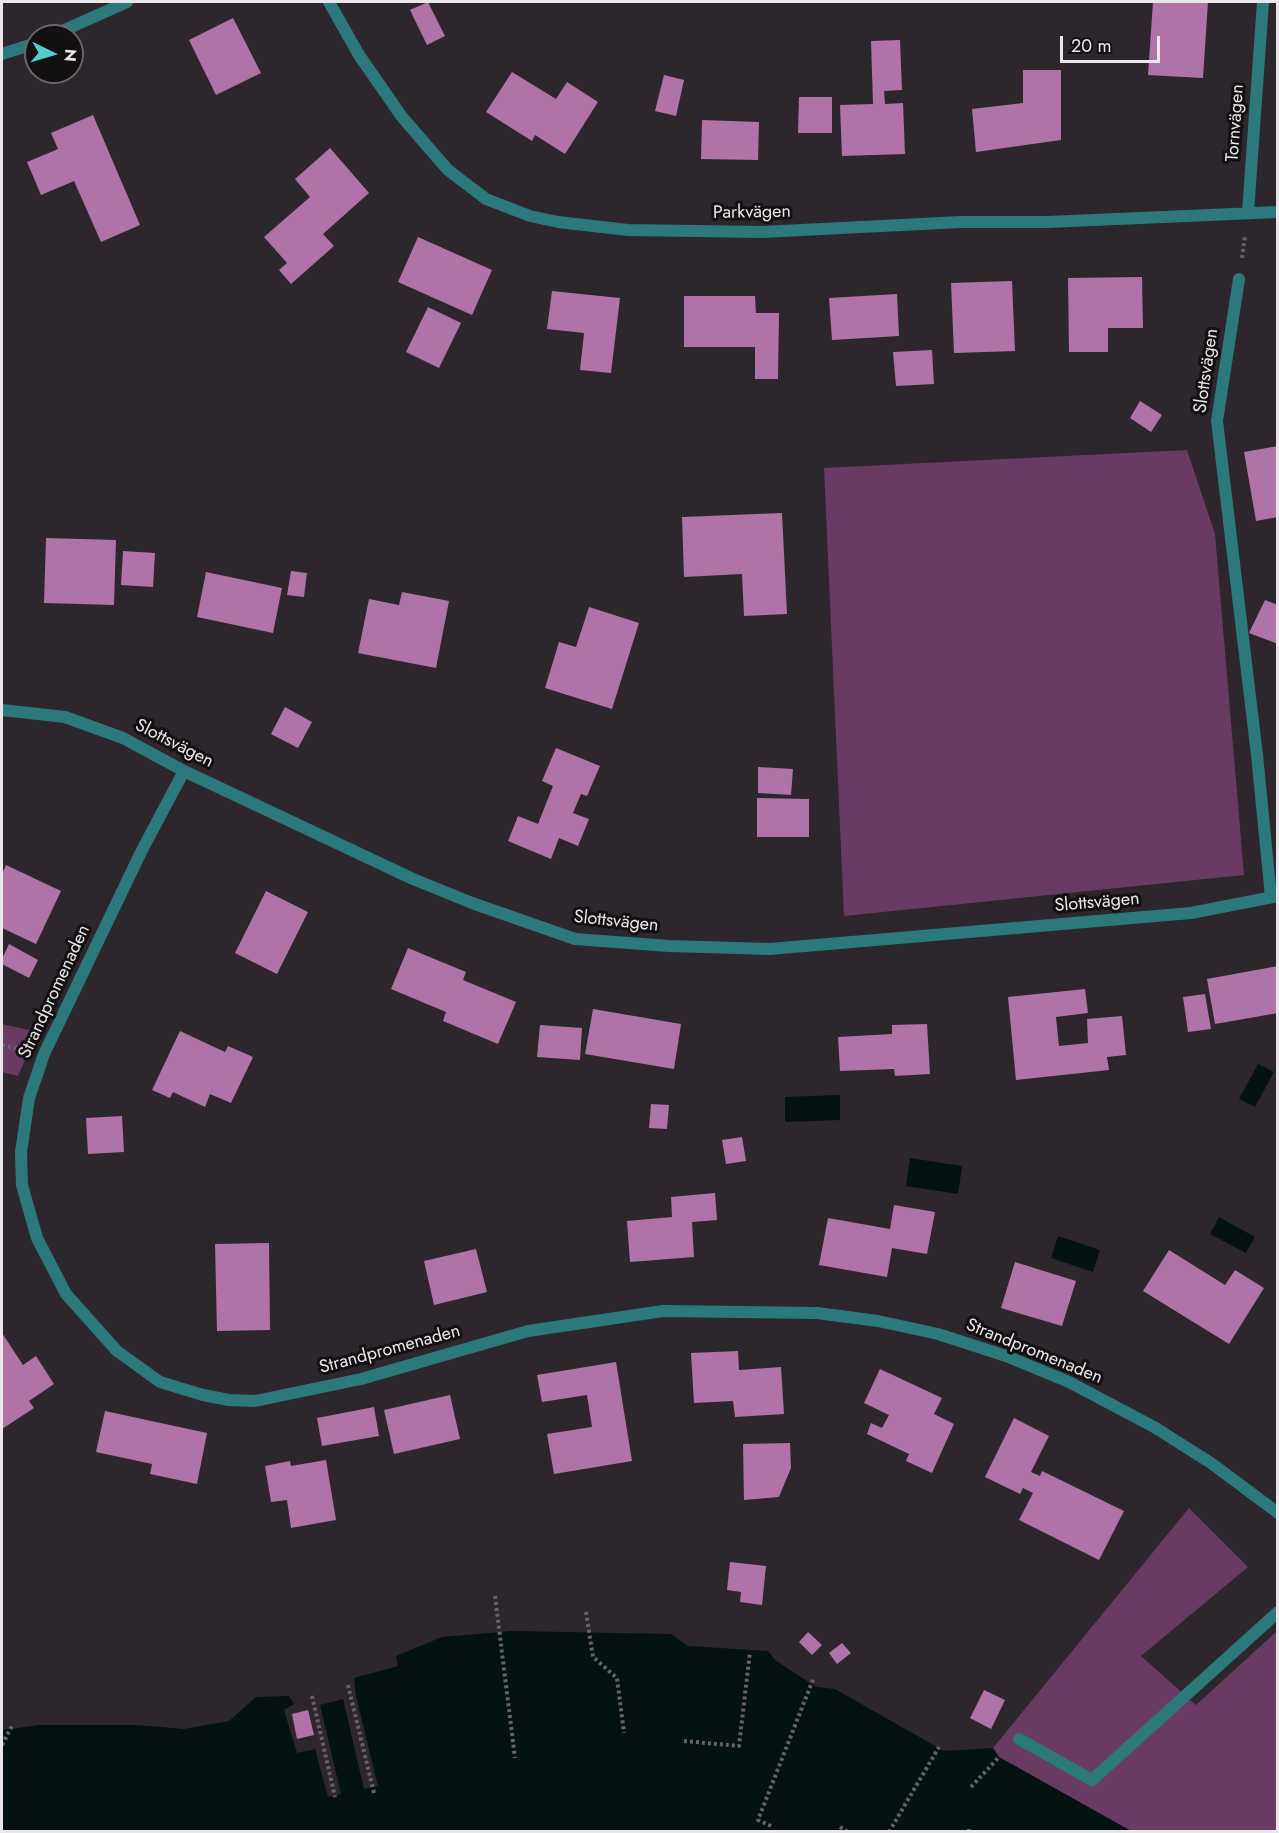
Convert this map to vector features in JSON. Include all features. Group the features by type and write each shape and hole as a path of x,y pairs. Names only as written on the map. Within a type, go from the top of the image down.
{"street":[{"path":"78,24 127,2"},
{"name":"Parkvägen","path":"329,2 359,55 402,117 448,170 486,199 530,216 628,230 762,232 961,222 1048,222 1278,212"},
{"name":"Tornvägen","path":"1248,212 1263,2"},
{"path":"2,54 24,47"},
{"name":"Slottsvägen","path":"2,710 65,717 123,738 184,771 413,879 472,903 575,939 669,946 770,949 1191,913 1274,897 1217,421 1239,279"},
{"name":"Strandpromenaden","path":"184,771 142,850 44,1054 29,1098 21,1152 22,1185 37,1238 66,1294 117,1351 160,1382 202,1395 255,1401 361,1379 528,1330 663,1311 827,1314 878,1321 938,1334 1006,1356 1070,1382 1154,1427 1202,1457 1278,1513"},
{"path":"1019,1739 1092,1780 1278,1612"}],"path":[{"path":"1239,279 1248,212"},
{"path":"495,1596 515,1758"},
{"path":"586,1611 593,1657 617,1678 624,1733"},
{"path":"684,1741 739,1746 750,1652"},
{"path":"771,1826 758,1820 814,1677"},
{"path":"348,1685 374,1793"},
{"path":"312,1696 335,1797"},
{"path":"2,1744 13,1724"},
{"path":"889,1832 939,1747"},
{"path":"971,1787 999,1757"},
{"path":"840,1827 848,1832"}],"shaded area":[{"path":"1187,450 1215,534 1244,875 844,916 824,468"},
{"path":"2,1024 38,1032 18,1076 2,1072"},
{"path":"1258,1064 1274,1072 1255,1107 1239,1099"},
{"path":"840,1095 840,1120 785,1122 785,1097"},
{"path":"910,1158 962,1166 958,1194 906,1186"},
{"path":"1219,1217 1255,1237 1246,1253 1210,1234"},
{"path":"1058,1236 1100,1250 1093,1272 1051,1258"},
{"path":"1189,1508 1248,1567 1141,1656 1196,1705 1277,1631 1277,1831 1131,1831 999,1757 993,1748"},
{"path":"512,1631 671,1634 688,1646 768,1651 775,1660 816,1687 835,1689 944,1751 993,1748 999,1757 1131,1831 2,1831 2,1730 39,1725 135,1725 184,1729 229,1721 256,1697 289,1696 294,1704 284,1710 297,1753 315,1749 328,1797 341,1794 320,1705 343,1699 364,1789 378,1786 356,1696 354,1678 398,1666 396,1656 442,1637"}],"building":[{"path":"428,2 445,36 427,45 410,10"},
{"path":"1153,2 1208,2 1203,78 1148,75"},
{"path":"233,18 261,73 216,95 189,40"},
{"path":"900,40 902,90 884,91 885,104 903,103 905,154 842,156 840,105 873,104 871,41"},
{"path":"1023,70 1061,70 1061,140 976,152 972,109 1023,103"},
{"path":"512,72 556,99 567,82 598,102 565,154 535,135 532,141 486,112"},
{"path":"664,75 684,80 676,116 655,111"},
{"path":"799,97 832,97 832,133 798,133"},
{"path":"93,115 140,225 101,242 74,181 41,195 27,162 58,149 51,133"},
{"path":"702,120 759,122 758,160 701,159"},
{"path":"330,148 369,193 323,234 334,246 291,284 279,270 287,263 264,237 310,197 295,179"},
{"path":"418,237 492,270 472,315 398,282"},
{"path":"1142,277 1143,328 1108,328 1108,352 1069,352 1068,278"},
{"path":"1012,281 1015,351 954,353 951,283"},
{"path":"552,291 620,298 611,373 580,370 584,333 547,329"},
{"path":"897,294 899,336 832,340 829,298"},
{"path":"684,296 755,296 756,313 779,313 778,379 755,379 755,347 684,347"},
{"path":"428,307 461,323 439,368 406,352"},
{"path":"932,350 934,384 896,386 893,352"},
{"path":"1140,401 1162,415 1151,432 1130,418"},
{"path":"1278,446 1278,517 1256,521 1244,452"},
{"path":"782,513 787,614 744,616 742,574 684,577 682,517"},
{"path":"46,538 116,540 114,605 44,603"},
{"path":"123,551 155,553 153,587 121,585"},
{"path":"291,571 307,573 304,597 287,595"},
{"path":"206,572 282,588 273,633 197,617"},
{"path":"402,592 449,601 436,668 358,653 369,599 399,605"},
{"path":"1265,600 1278,605 1278,644 1249,633"},
{"path":"589,607 639,623 612,709 545,688 559,642 576,647"},
{"path":"285,707 312,722 298,748 271,734"},
{"path":"556,748 600,766 587,796 581,794 573,813 589,819 578,846 559,838 551,859 508,841 518,816 538,824 553,786 542,781"},
{"path":"758,767 793,769 791,795 758,793"},
{"path":"757,798 809,799 809,837 757,837"},
{"path":"6,865 61,891 36,944 2,928 2,874"},
{"path":"266,891 308,912 277,974 235,953"},
{"path":"9,944 38,960 29,978 2,964"},
{"path":"408,948 466,972 463,980 516,1002 498,1044 443,1021 446,1012 391,989"},
{"path":"1278,966 1278,1013 1215,1024 1207,979"},
{"path":"1085,989 1088,1013 1056,1017 1059,1046 1088,1043 1087,1019 1122,1016 1126,1055 1107,1057 1109,1070 1016,1080 1008,997"},
{"path":"1205,994 1211,1029 1188,1032 1183,997"},
{"path":"593,1009 681,1024 674,1069 585,1054"},
{"path":"927,1024 930,1074 895,1076 894,1069 840,1071 838,1037 892,1034 892,1025"},
{"path":"540,1025 582,1028 580,1060 537,1057"},
{"path":"180,1031 225,1052 228,1046 253,1057 231,1103 210,1094 205,1107 173,1092 170,1098 152,1090"},
{"path":"651,1104 669,1105 667,1129 649,1128"},
{"path":"122,1116 124,1152 88,1154 86,1118"},
{"path":"742,1137 746,1161 726,1164 722,1140"},
{"path":"715,1193 717,1220 692,1222 694,1257 630,1262 627,1221 672,1217 671,1197"},
{"path":"894,1205 935,1212 927,1254 892,1248 887,1277 819,1265 828,1218 890,1229"},
{"path":"269,1243 270,1330 217,1331 215,1244"},
{"path":"476,1249 487,1292 434,1305 424,1261"},
{"path":"1169,1250 1225,1285 1235,1270 1264,1288 1229,1344 1143,1291"},
{"path":"1015,1262 1076,1281 1062,1326 1001,1308"},
{"path":"2,1333 23,1365 36,1356 54,1384 29,1401 34,1408 2,1429"},
{"path":"738,1351 739,1370 781,1367 784,1414 735,1417 733,1401 694,1403 691,1353"},
{"path":"616,1362 632,1461 554,1474 547,1434 592,1427 587,1395 542,1402 537,1375"},
{"path":"880,1369 942,1398 934,1414 954,1424 932,1473 906,1461 909,1454 867,1434 871,1423 882,1428 889,1415 864,1403"},
{"path":"450,1395 460,1439 394,1454 384,1410"},
{"path":"374,1407 379,1436 322,1446 317,1418"},
{"path":"105,1411 207,1433 197,1484 150,1474 152,1464 96,1452"},
{"path":"1014,1418 1049,1436 1031,1472 1040,1476 1042,1471 1124,1511 1099,1560 1019,1520 1033,1493 1023,1488 1020,1494 985,1477"},
{"path":"790,1443 791,1468 779,1497 744,1500 743,1444"},
{"path":"326,1460 336,1520 291,1528 287,1500 271,1502 265,1466 290,1461 291,1466"},
{"path":"730,1562 766,1566 762,1605 740,1602 741,1592 727,1590"},
{"path":"808,1632 822,1645 812,1655 799,1642"},
{"path":"842,1643 851,1653 837,1664 829,1653"},
{"path":"984,1690 1005,1700 991,1729 970,1718"},
{"path":"308,1710 314,1735 297,1739 292,1714"}]}
